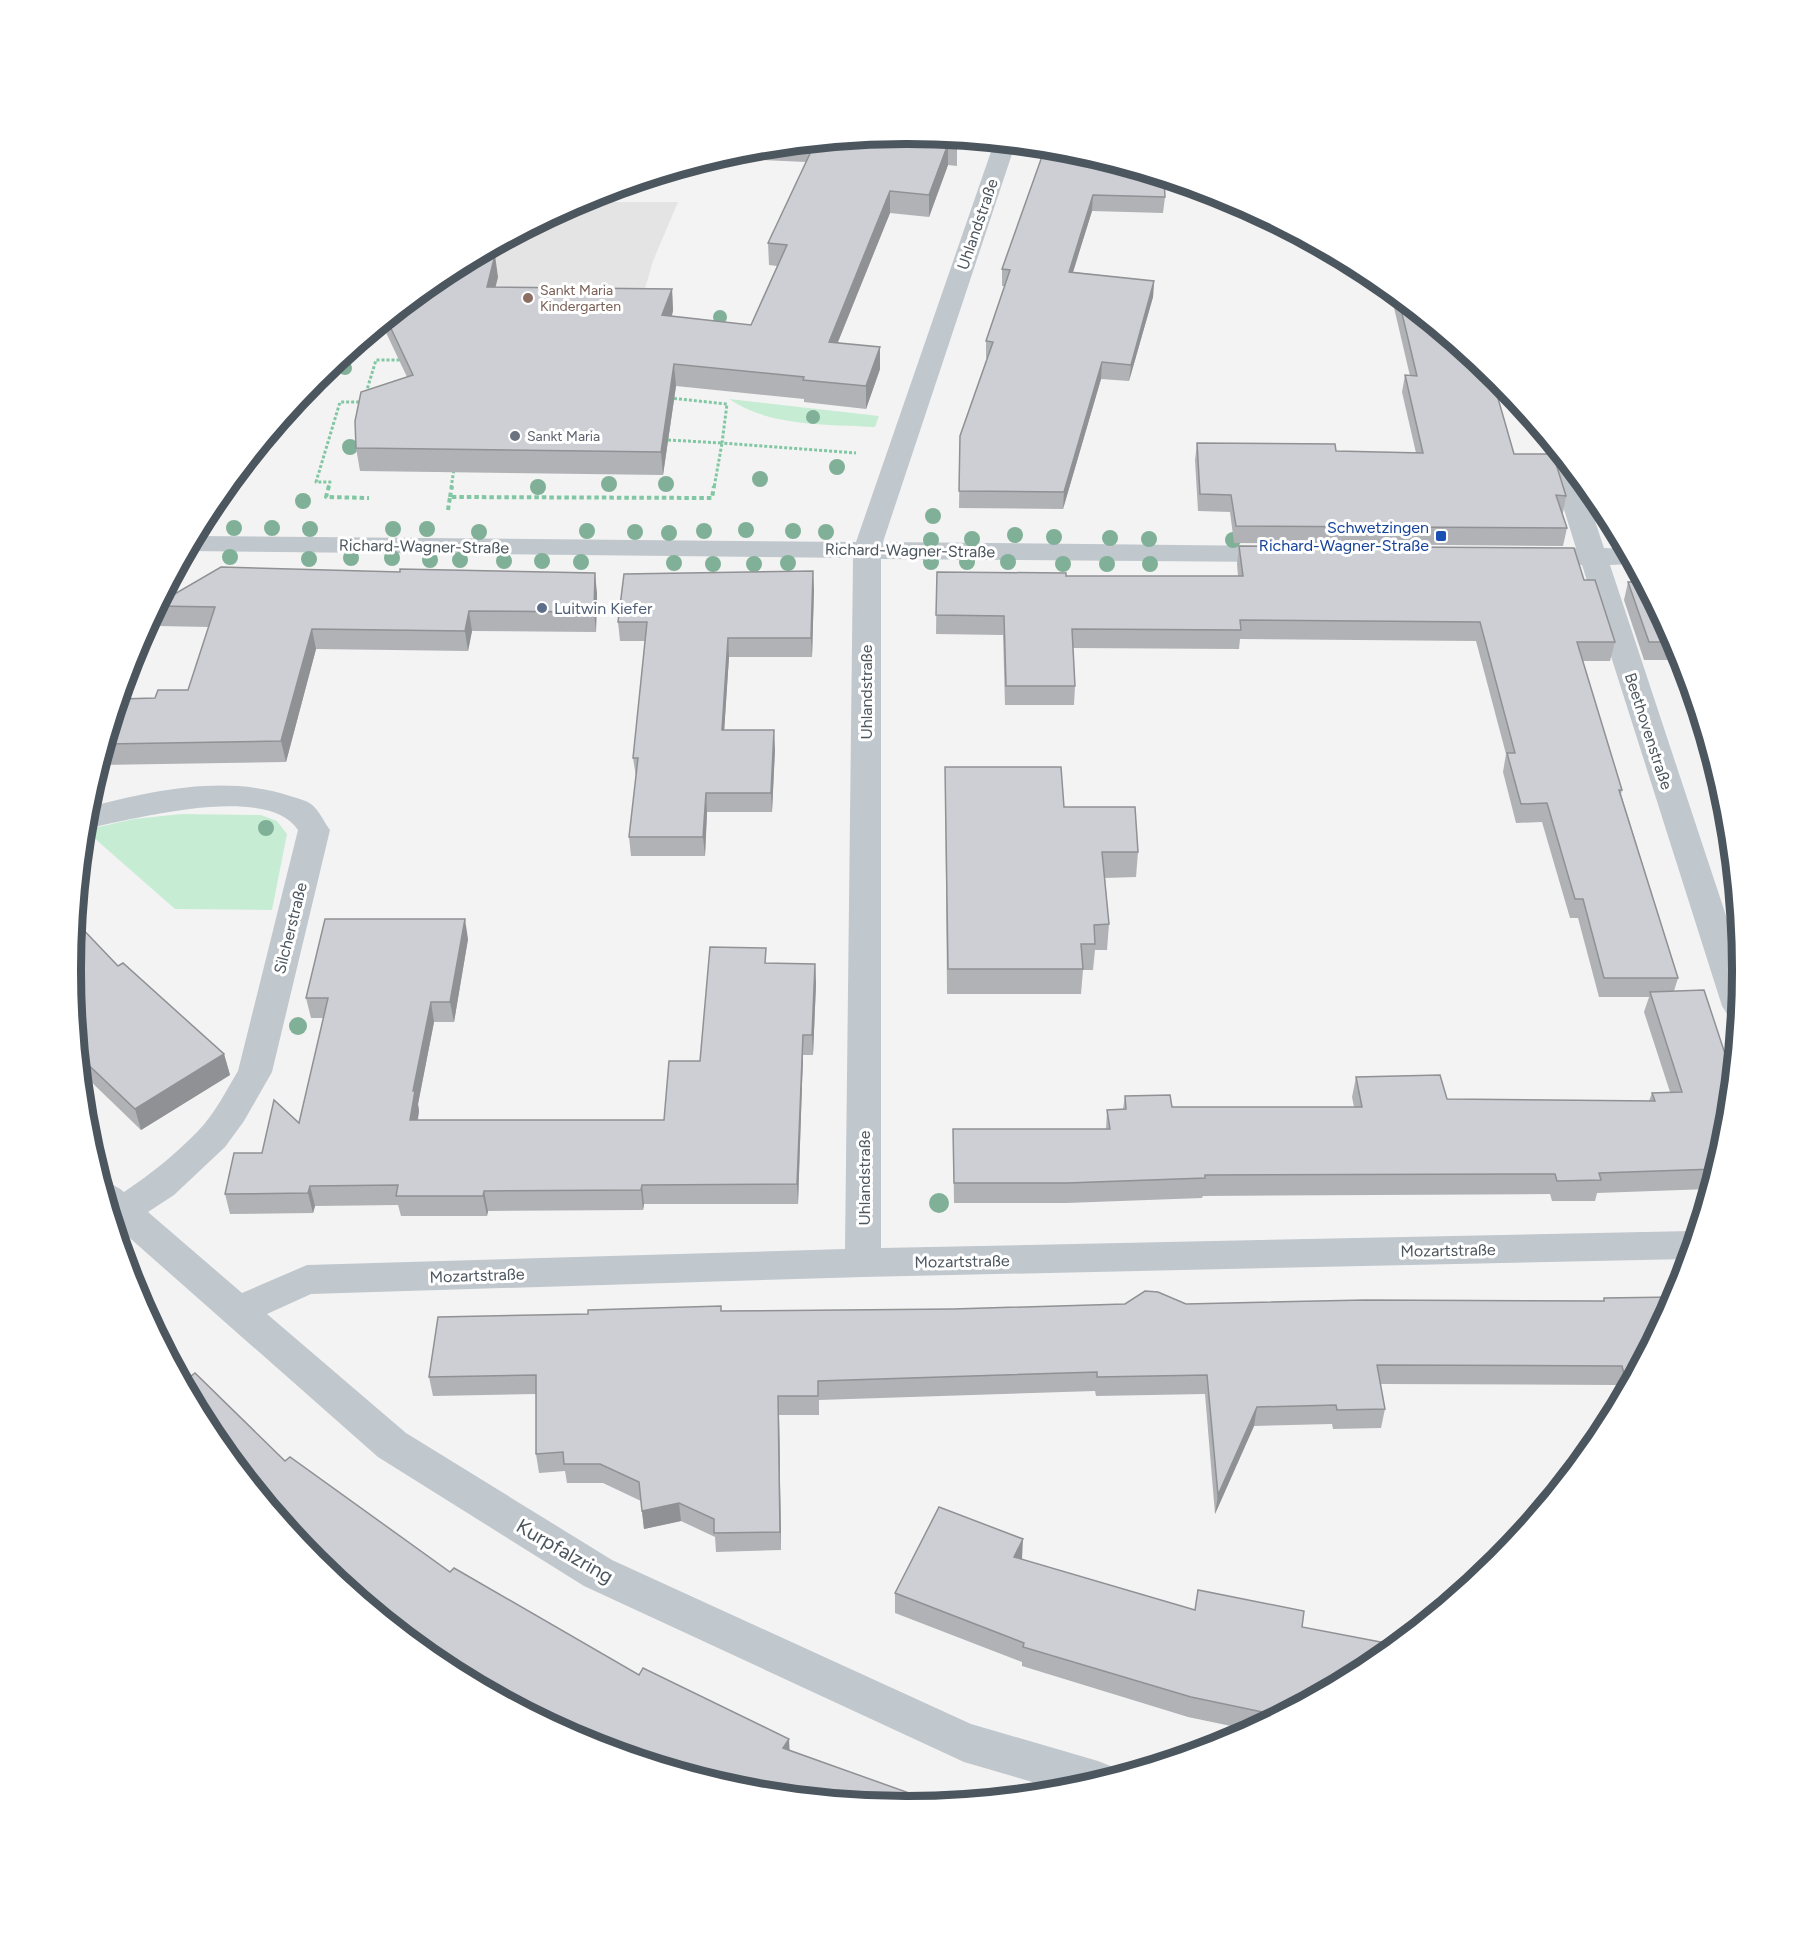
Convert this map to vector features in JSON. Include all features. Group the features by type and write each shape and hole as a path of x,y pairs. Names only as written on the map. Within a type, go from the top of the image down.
{"street":[{"name":"Uhlandstraße","path":"863,1263 867,550 1002,151"},
{"name":"Beethovenstraße","path":"1566,473 1732,983"},
{"name":"Richard-Wagner-Straße","path":"200,544 1306,554"},
{"path":"1508,556 1621,557"},
{"name":"Silcherstraße","path":"96,816 193,798 262,798 299,810 314,830 255,1072 232,1112 213,1138 161,1185 115,1203"},
{"name":"Kurpfalzring","path":"116,1207 239,1310 392,1445 598,1573 964,1742 1082,1776"},
{"name":"Mozartstraße","path":"239,1310 307,1280 863,1263 1684,1245"}],"path":[{"path":"383,332 395,332"},
{"path":"397,360 400,351"},
{"path":"369,498 326,497 330,482 316,482 340,402 362,402 376,360 408,360"},
{"path":"450,497 711,498 727,404 661,397"},
{"path":"668,440 899,456"},
{"path":"443,546 454,469"}],"shaded area":[{"path":"604,202 678,202 653,261 632,334 456,279 494,255 541,230"}],"green space":[{"path":"729,399 879,416 875,427 799,422 762,415"},
{"path":"181,814 261,815 277,821 287,834 272,910 175,909 92,836 94,828 134,819"}],"building":[{"path":"906,144 947,146 929,195 890,191 829,342 880,347 866,386 803,380 804,377 674,364 661,452 356,448 355,421 361,392 413,375 390,326 448,284 494,255 487,287 672,289 662,315 751,325 787,245 768,243 811,151"},
{"path":"1042,156 1068,160 1164,186 1165,197 1093,195 1069,272 1154,281 1131,365 1102,362 1064,492 959,491 960,436 993,342 986,341 1010,270 1002,269"},
{"path":"1401,309 1451,349 1496,393 1514,454 1550,454 1555,459 1566,496 1556,495 1567,528 1236,526 1231,495 1200,494 1197,443 1335,444 1336,451 1423,453 1405,375 1417,376"},
{"path":"1239,546 1574,548 1584,580 1595,580 1615,642 1577,642 1622,790 1619,790 1678,978 1604,978 1583,899 1575,899 1547,803 1521,804 1507,753 1515,753 1480,622 1240,620 1241,630 1072,629 1075,686 1006,686 1004,616 936,615 937,572 1066,573 1066,576 1243,576"},
{"path":"221,567 400,572 400,569 595,573 594,612 469,611 465,631 312,629 281,741 113,744 127,699 155,698 158,690 188,690 215,607 165,606 171,596"},
{"path":"813,571 811,638 728,638 722,730 774,730 771,793 706,793 703,837 629,837 638,758 633,758 647,622 618,622 624,574"},
{"path":"1628,582 1635,582 1664,642 1649,642"},
{"path":"945,767 1061,767 1064,807 1135,807 1138,852 1102,852 1109,924 1094,925 1095,944 1081,944 1083,969 948,969"},
{"path":"325,919 465,919 450,1002 431,1002 413,1091 415,1091 410,1120 664,1120 669,1061 700,1061 710,947 766,948 765,963 815,964 812,1035 803,1035 797,1184 642,1185 641,1190 484,1191 483,1196 396,1196 398,1185 310,1186 308,1193 225,1194 234,1153 262,1153 274,1100 299,1123 328,998 306,998"},
{"path":"83,929 118,966 123,963 224,1054 135,1109 87,1063 81,970"},
{"path":"1704,990 1727,1059 1716,1131 1707,1169 1599,1173 1601,1180 1557,1181 1555,1174 1205,1175 1205,1178 1067,1183 954,1183 953,1129 1110,1129 1107,1110 1126,1109 1125,1096 1170,1095 1172,1107 1362,1107 1356,1077 1440,1075 1447,1099 1655,1101 1652,1093 1682,1092 1650,992"},
{"path":"1145,1291 1158,1292 1186,1304 1365,1300 1604,1301 1604,1298 1664,1297 1625,1376 1622,1366 1377,1365 1385,1409 1337,1410 1336,1405 1257,1407 1218,1495 1207,1375 1097,1377 1097,1372 818,1381 818,1396 778,1396 780,1532 714,1533 714,1519 679,1503 642,1511 639,1482 600,1464 564,1464 563,1452 536,1454 536,1375 429,1377 438,1317 588,1314 588,1310 721,1306 721,1311 953,1309 1125,1304"},
{"path":"186,1371 191,1376 195,1373 285,1461 290,1457 450,1572 454,1568 639,1675 643,1668 789,1739 783,1748 916,1796 853,1794 799,1788 745,1780 693,1767 641,1752 591,1733 494,1685 404,1625 362,1591 323,1554 252,1473 220,1429"},
{"path":"939,1507 1023,1539 1014,1557 1195,1610 1198,1590 1304,1611 1302,1627 1384,1643 1319,1685 1266,1713 1191,1697 1023,1647 1024,1643 895,1593"}],"place":[{"name":"Sankt Maria Kindergarten","path":"528,298"},
{"name":"Sankt Maria","path":"515,436"},
{"name":"Schwetzingen Richard-Wagner-Straße","path":"1441,536"},
{"name":"Luitwin Kiefer","path":"542,608"}]}
